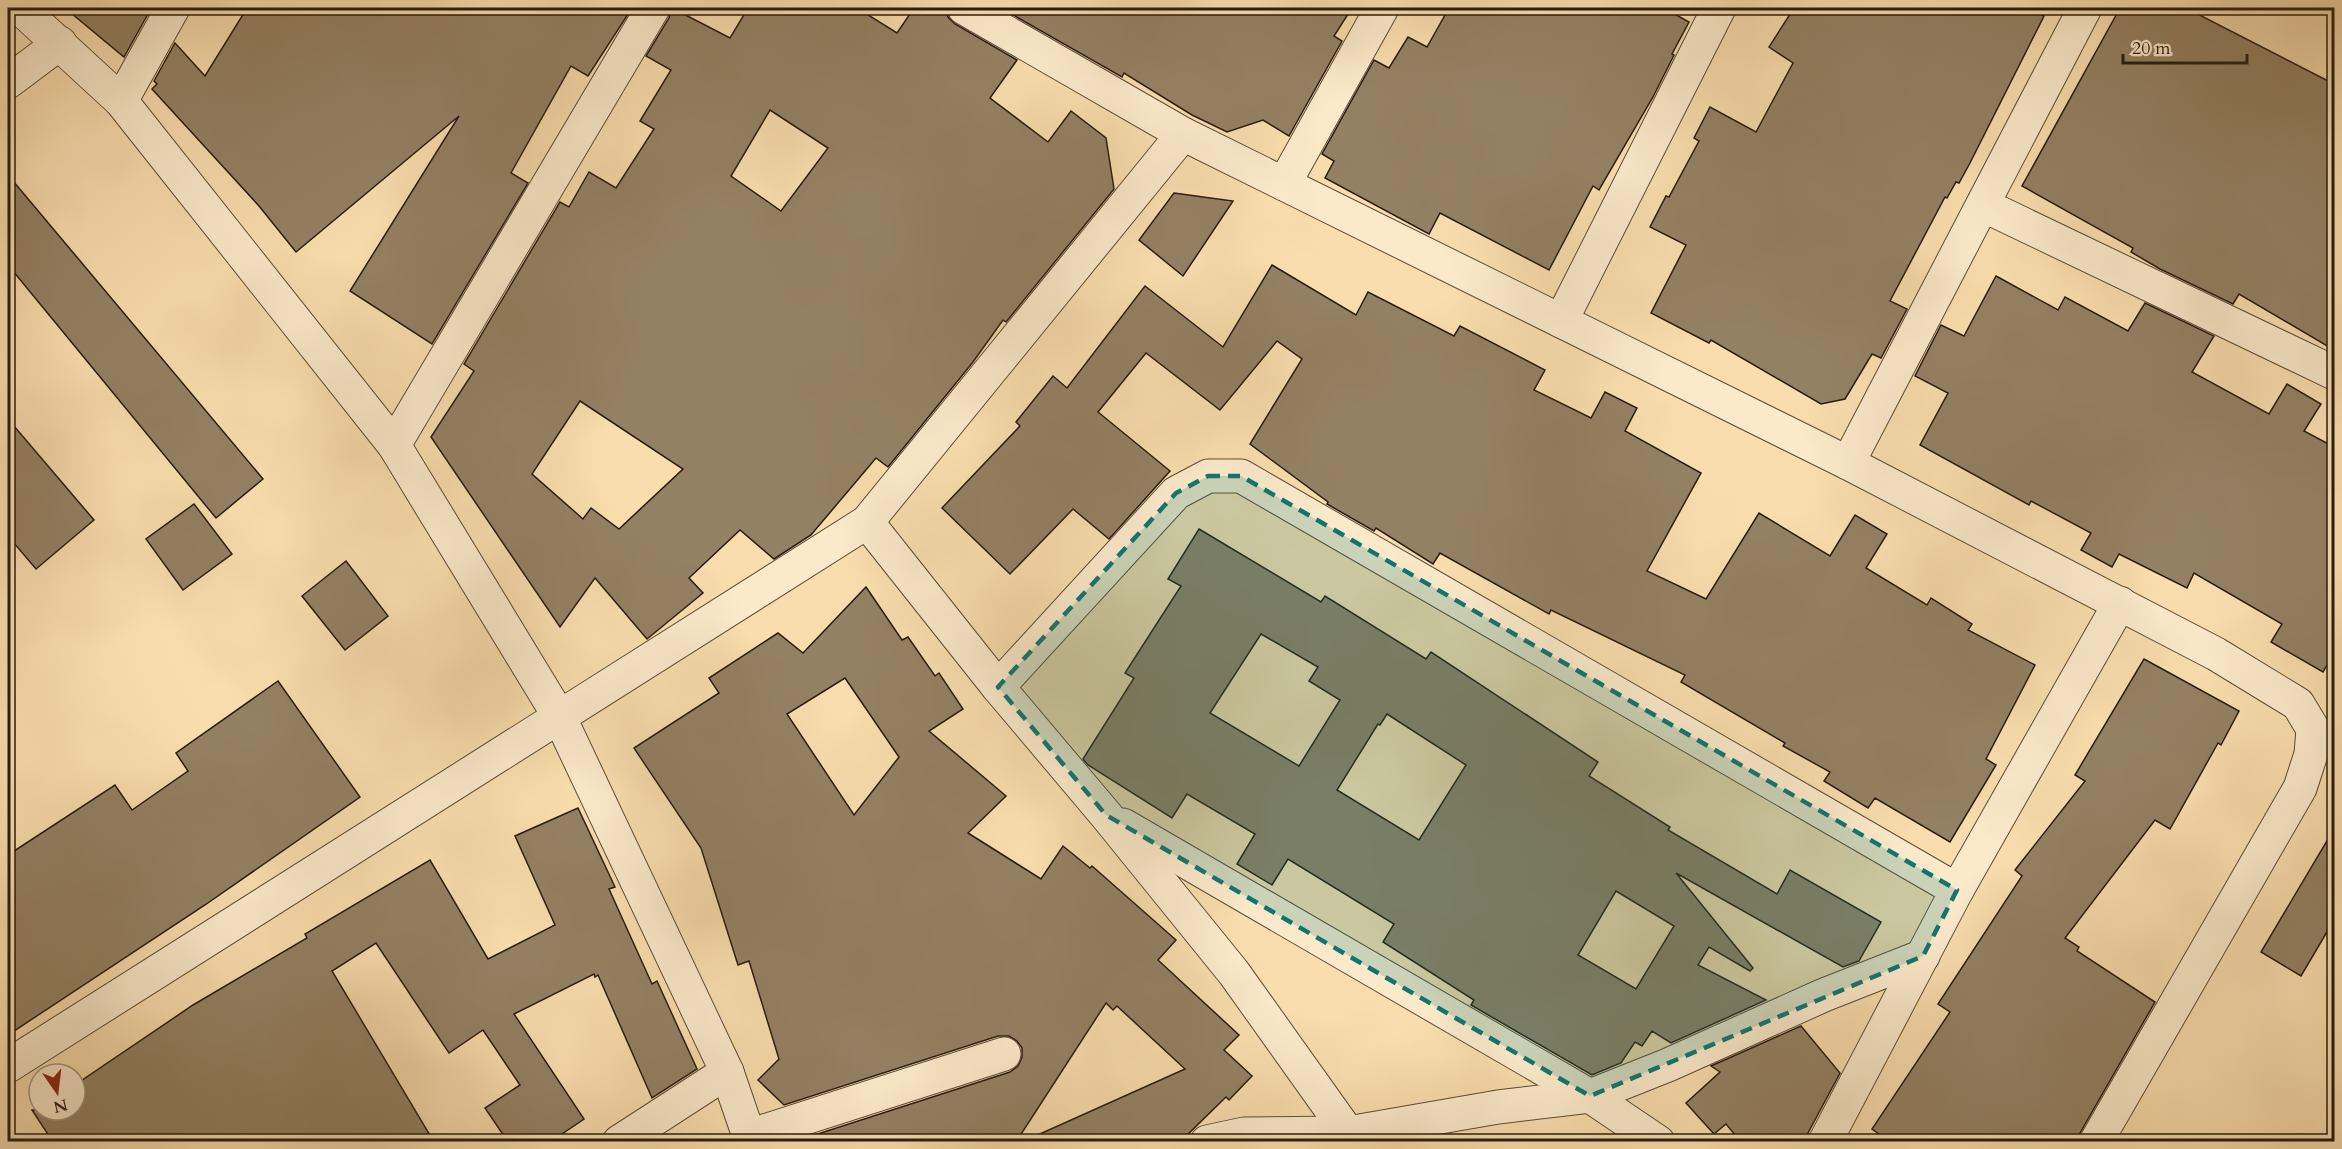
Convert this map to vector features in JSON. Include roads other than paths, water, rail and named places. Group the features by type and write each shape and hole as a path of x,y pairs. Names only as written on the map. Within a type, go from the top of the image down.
{"street":[{"path":"20,8 121,101 394,446 559,717 727,1072 750,1139 1004,1054"},
{"path":"121,101 173,8"},
{"path":"394,446 653,8"},
{"path":"964,8 1184,134 1848,463 2216,654 2298,704 2313,729 2311,754 2300,788 2096,1142"},
{"path":"1284,184 1382,8"},
{"path":"1561,321 1719,8"},
{"path":"1848,463 2085,8"},
{"path":"8,82 60,43"},
{"path":"8,1066 867,522 1184,134"},
{"path":"1983,205 2334,374"},
{"path":"998,687 1176,493 1208,476 1240,476 1957,890"},
{"path":"867,522 998,687 1106,815 1234,973 1345,1137"},
{"path":"1825,1142 1957,890 2120,603"},
{"path":"1106,815 1590,1096 1658,1142"},
{"path":"1207,1142 1244,1134 1345,1137 1498,1107 1590,1096 1668,1065 1824,995 1923,956"},
{"path":"619,1142 727,1072"}]}
